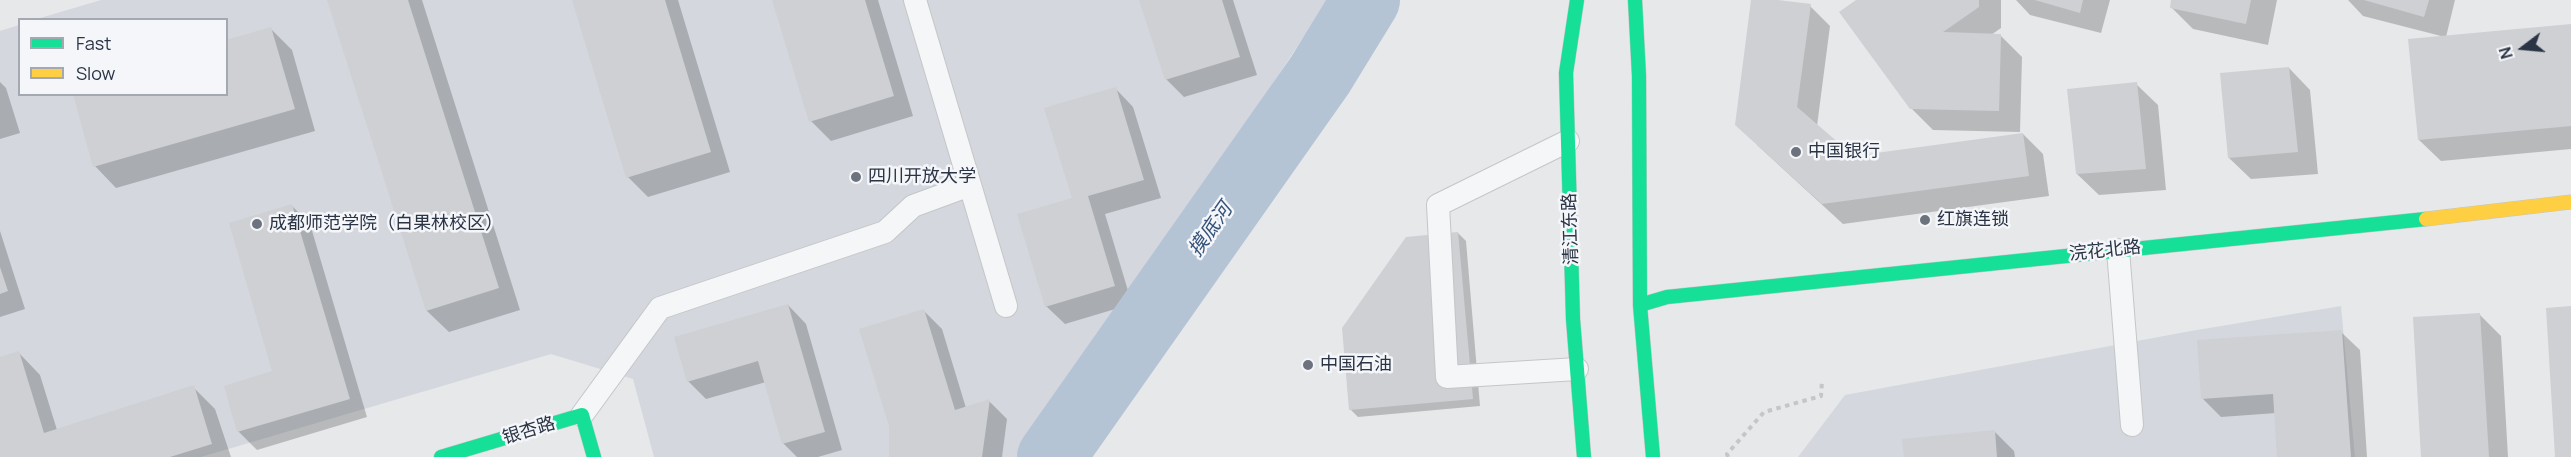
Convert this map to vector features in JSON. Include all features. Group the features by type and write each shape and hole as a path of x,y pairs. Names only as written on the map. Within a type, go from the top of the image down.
{"street":[{"path":"1566,73 1577,0"},
{"path":"1635,0 1640,305 1653,457"},
{"name":"清江东路","path":"1561,10 1566,73 1573,319 1584,457"},
{"path":"1638,76 1650,11"},
{"name":"浣花北路","path":"1640,305 1667,297 2571,202"},
{"path":"582,415 594,457"},
{"name":"银杏路","path":"441,457 582,415"}],"lane":[{"path":"915,0 1006,306"},
{"path":"1568,141 1438,205 1447,377 1577,369"},
{"path":"582,415 660,308 885,232 913,206 970,185"},
{"path":"2118,250 2133,424"}],"path":[{"path":"1728,457 1727,454 1764,412 1821,396 1822,381"}],"shaded area":[{"path":"101,0 1328,0 1026,457 654,457 633,379 551,354 201,457 0,457 0,31 18,25 18,96 228,96 228,18 40,18"},
{"path":"2341,306 2355,457 1798,457 1845,395 2191,331"}],"building":[{"path":"327,0 408,0 499,288 426,311"},
{"path":"572,0 665,0 711,152 626,178"},
{"path":"772,0 865,0 894,96 809,122"},
{"path":"1139,0 1222,0 1240,57 1165,80"},
{"path":"1751,0 1811,4 1797,107 1854,156 2023,133 2029,176 1822,204 1735,125"},
{"path":"1856,0 1979,0 1979,7 1943,32 2001,34 1999,111 1910,109 1839,12"},
{"path":"2035,0 2083,0 2080,13"},
{"path":"2171,0 2251,0 2246,24 2170,8"},
{"path":"2364,0 2429,0 2424,17"},
{"path":"2571,24 2571,126 2418,140 2408,39"},
{"path":"271,27 295,109 93,167 74,96 228,96 228,39"},
{"path":"2289,67 2298,152 2228,158 2220,73"},
{"path":"2137,82 2146,169 2076,174 2067,89"},
{"path":"1116,87 1144,180 1088,196 1115,286 1045,307 1017,214 1072,198 1044,108"},
{"path":"292,204 350,399 237,432 224,386 272,371 229,223"},
{"path":"1458,232 1473,399 1349,410 1342,328 1406,237"},
{"path":"0,267 8,291 0,294"},
{"path":"788,304 825,432 782,444 758,361 687,382 674,337"},
{"path":"2571,306 2571,457 2555,457 2546,308"},
{"path":"924,309 955,410 990,399 982,457 889,457 889,426 859,329"},
{"path":"2480,313 2489,457 2421,457 2413,317"},
{"path":"2342,330 2351,457 2277,457 2273,394 2201,399 2197,340"},
{"path":"19,351 44,433 194,385 212,444 170,457 0,457 0,357"},
{"path":"1995,430 1997,457 1904,457 1902,439"}],"waterway":[{"name":"摸底河","path":"1051,457 1320,75 1366,0"}],"traffic: fast":[{"path":"1577,0 1566,73 1573,319 1584,457"},
{"path":"1635,0 1639,76 1640,305 1653,457"},
{"path":"1640,305 1667,297 2426,219"},
{"path":"441,457 582,415 594,457"}],"traffic: slow":[{"path":"2426,219 2571,202"}],"place":[{"name":"中国银行","path":"1796,152"},
{"name":"四川开放大学","path":"856,177"},
{"name":"红旗连锁","path":"1925,220"},
{"name":"成都师范学院（白果林校区）","path":"257,224"},
{"name":"中国石油","path":"1308,365"}]}
